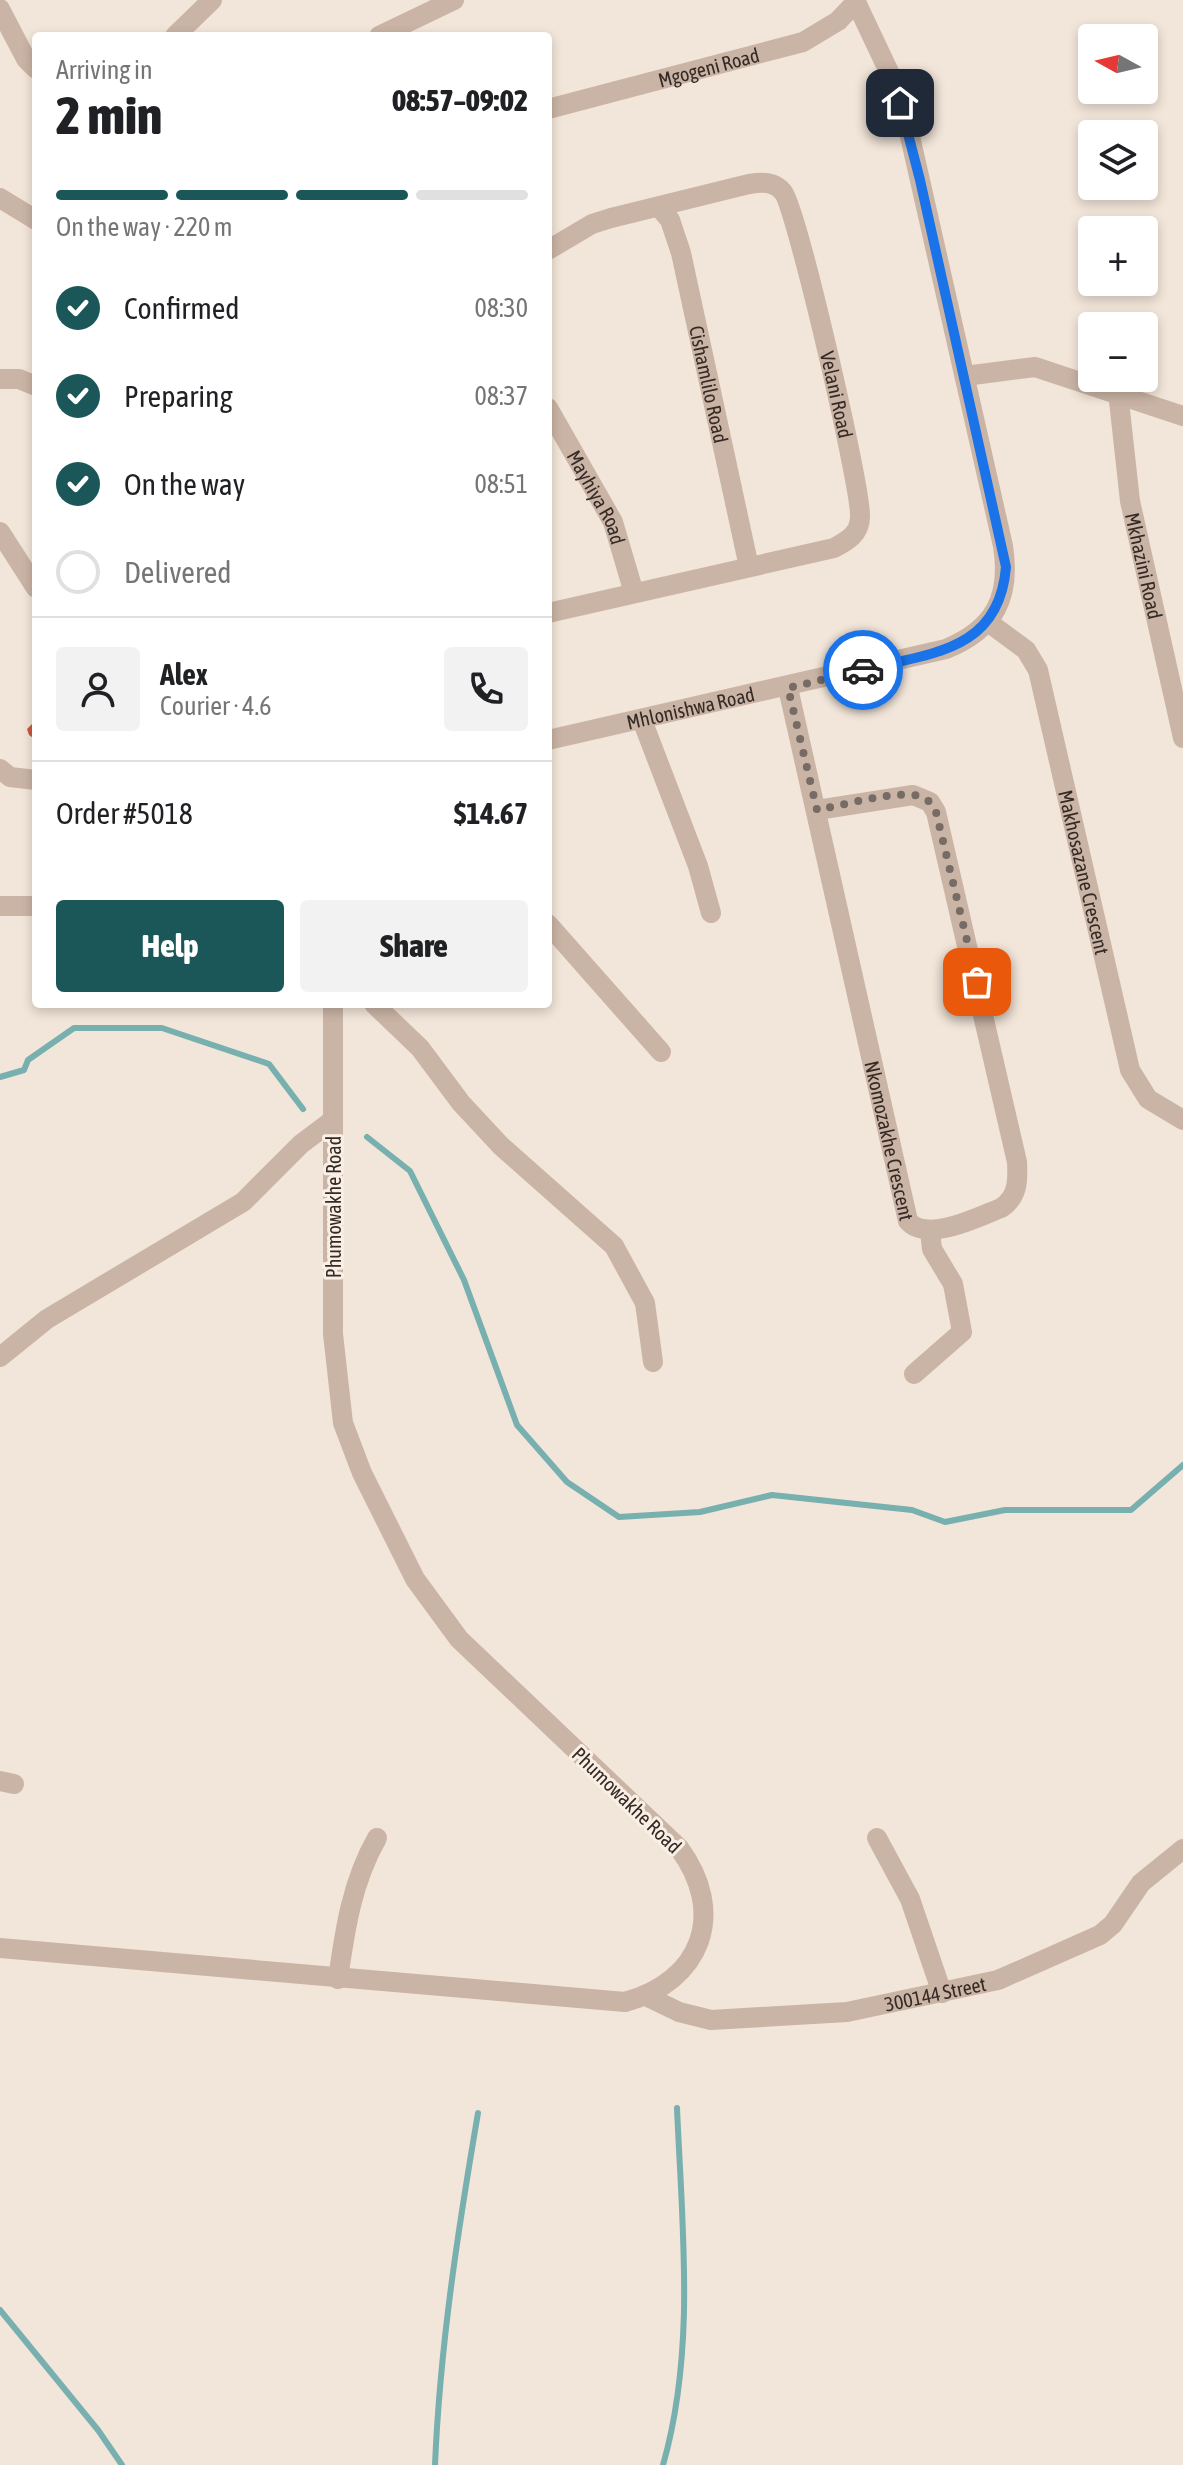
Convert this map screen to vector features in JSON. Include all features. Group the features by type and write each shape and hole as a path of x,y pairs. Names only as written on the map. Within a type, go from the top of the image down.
{"street":[{"path":"179,32 212,0"},
{"path":"387,32 454,0"},
{"path":"856,1 890,74 909,132 1006,567 999,603 988,622"},
{"name":"Mgogeni Road","path":"552,108 803,42 838,21 856,1"},
{"path":"0,9 32,65"},
{"name":"Velani Road","path":"552,248 592,224 749,184 771,183 785,193 852,465 860,519 853,536 834,548 552,612"},
{"path":"0,198 32,218"},
{"name":"Cishamlilo Road","path":"659,207 670,220 681,253 749,567"},
{"path":"965,376 1035,367 1078,380"},
{"path":"0,379 19,379 32,384"},
{"path":"1118,392 1183,416"},
{"name":"Mkhazini Road","path":"1118,392 1130,501 1183,738"},
{"name":"Mayhiya Road","path":"552,415 613,522 634,593"},
{"path":"0,532 32,582"},
{"name":"Mhlonishwa Road","path":"552,739 788,688 946,649 977,634 988,622"},
{"name":"Makhosazane Crescent","path":"988,622 1026,650 1038,670 1130,1070 1148,1099 1183,1120"},
{"name":"Nkomozakhe Crescent","path":"788,688 904,1211 914,1227 930,1231 1001,1208 1011,1202 1018,1177 936,812 930,802 913,795 817,810"},
{"path":"642,720 698,866 711,913"},
{"path":"0,769 10,777 32,780"},
{"path":"0,906 32,906"},
{"path":"552,929 661,1052"},
{"name":"Phumowakhe Road","path":"0,1948 625,2002 646,1996 678,1975 697,1945 704,1911 701,1886 694,1868 679,1848 459,1639 435,1610 415,1579 351,1448 337,1390 333,1334 333,1008"},
{"path":"378,1008 420,1048 501,1146 614,1246 645,1303 653,1362"},
{"path":"0,1357 47,1319 94,1288 243,1202 301,1144 333,1120"},
{"path":"914,1374 962,1332 953,1284 932,1249 930,1231"},
{"path":"338,1979 352,1898 364,1862 377,1838"},
{"path":"877,1838 910,1899 942,1993"},
{"name":"300144 Street","path":"646,1996 694,2018 729,2021 847,2012 942,1993 1018,1973 1100,1935 1113,1924 1141,1883 1183,1849"}],"waterway":[{"path":"0,1077 24,1070 28,1060 74,1028 162,1028 269,1064 303,1109"},
{"path":"367,1137 410,1171 464,1280 517,1425 567,1482 619,1517 700,1512 772,1495 912,1510 945,1522 1005,1510 1131,1510 1183,1465"},
{"path":"663,2465 680,2377 683,2333 683,2242 677,2108"},
{"path":"435,2465 451,2288 478,2113"},
{"path":"0,2310 98,2430 122,2465"}],"way so far":[{"path":"863,670 788,688 817,810 901,795 923,797 930,802 936,812 977,982"}],"route":[{"path":"863,670 946,649 977,634 999,603 1005,584 1003,546 900,103"}]}
